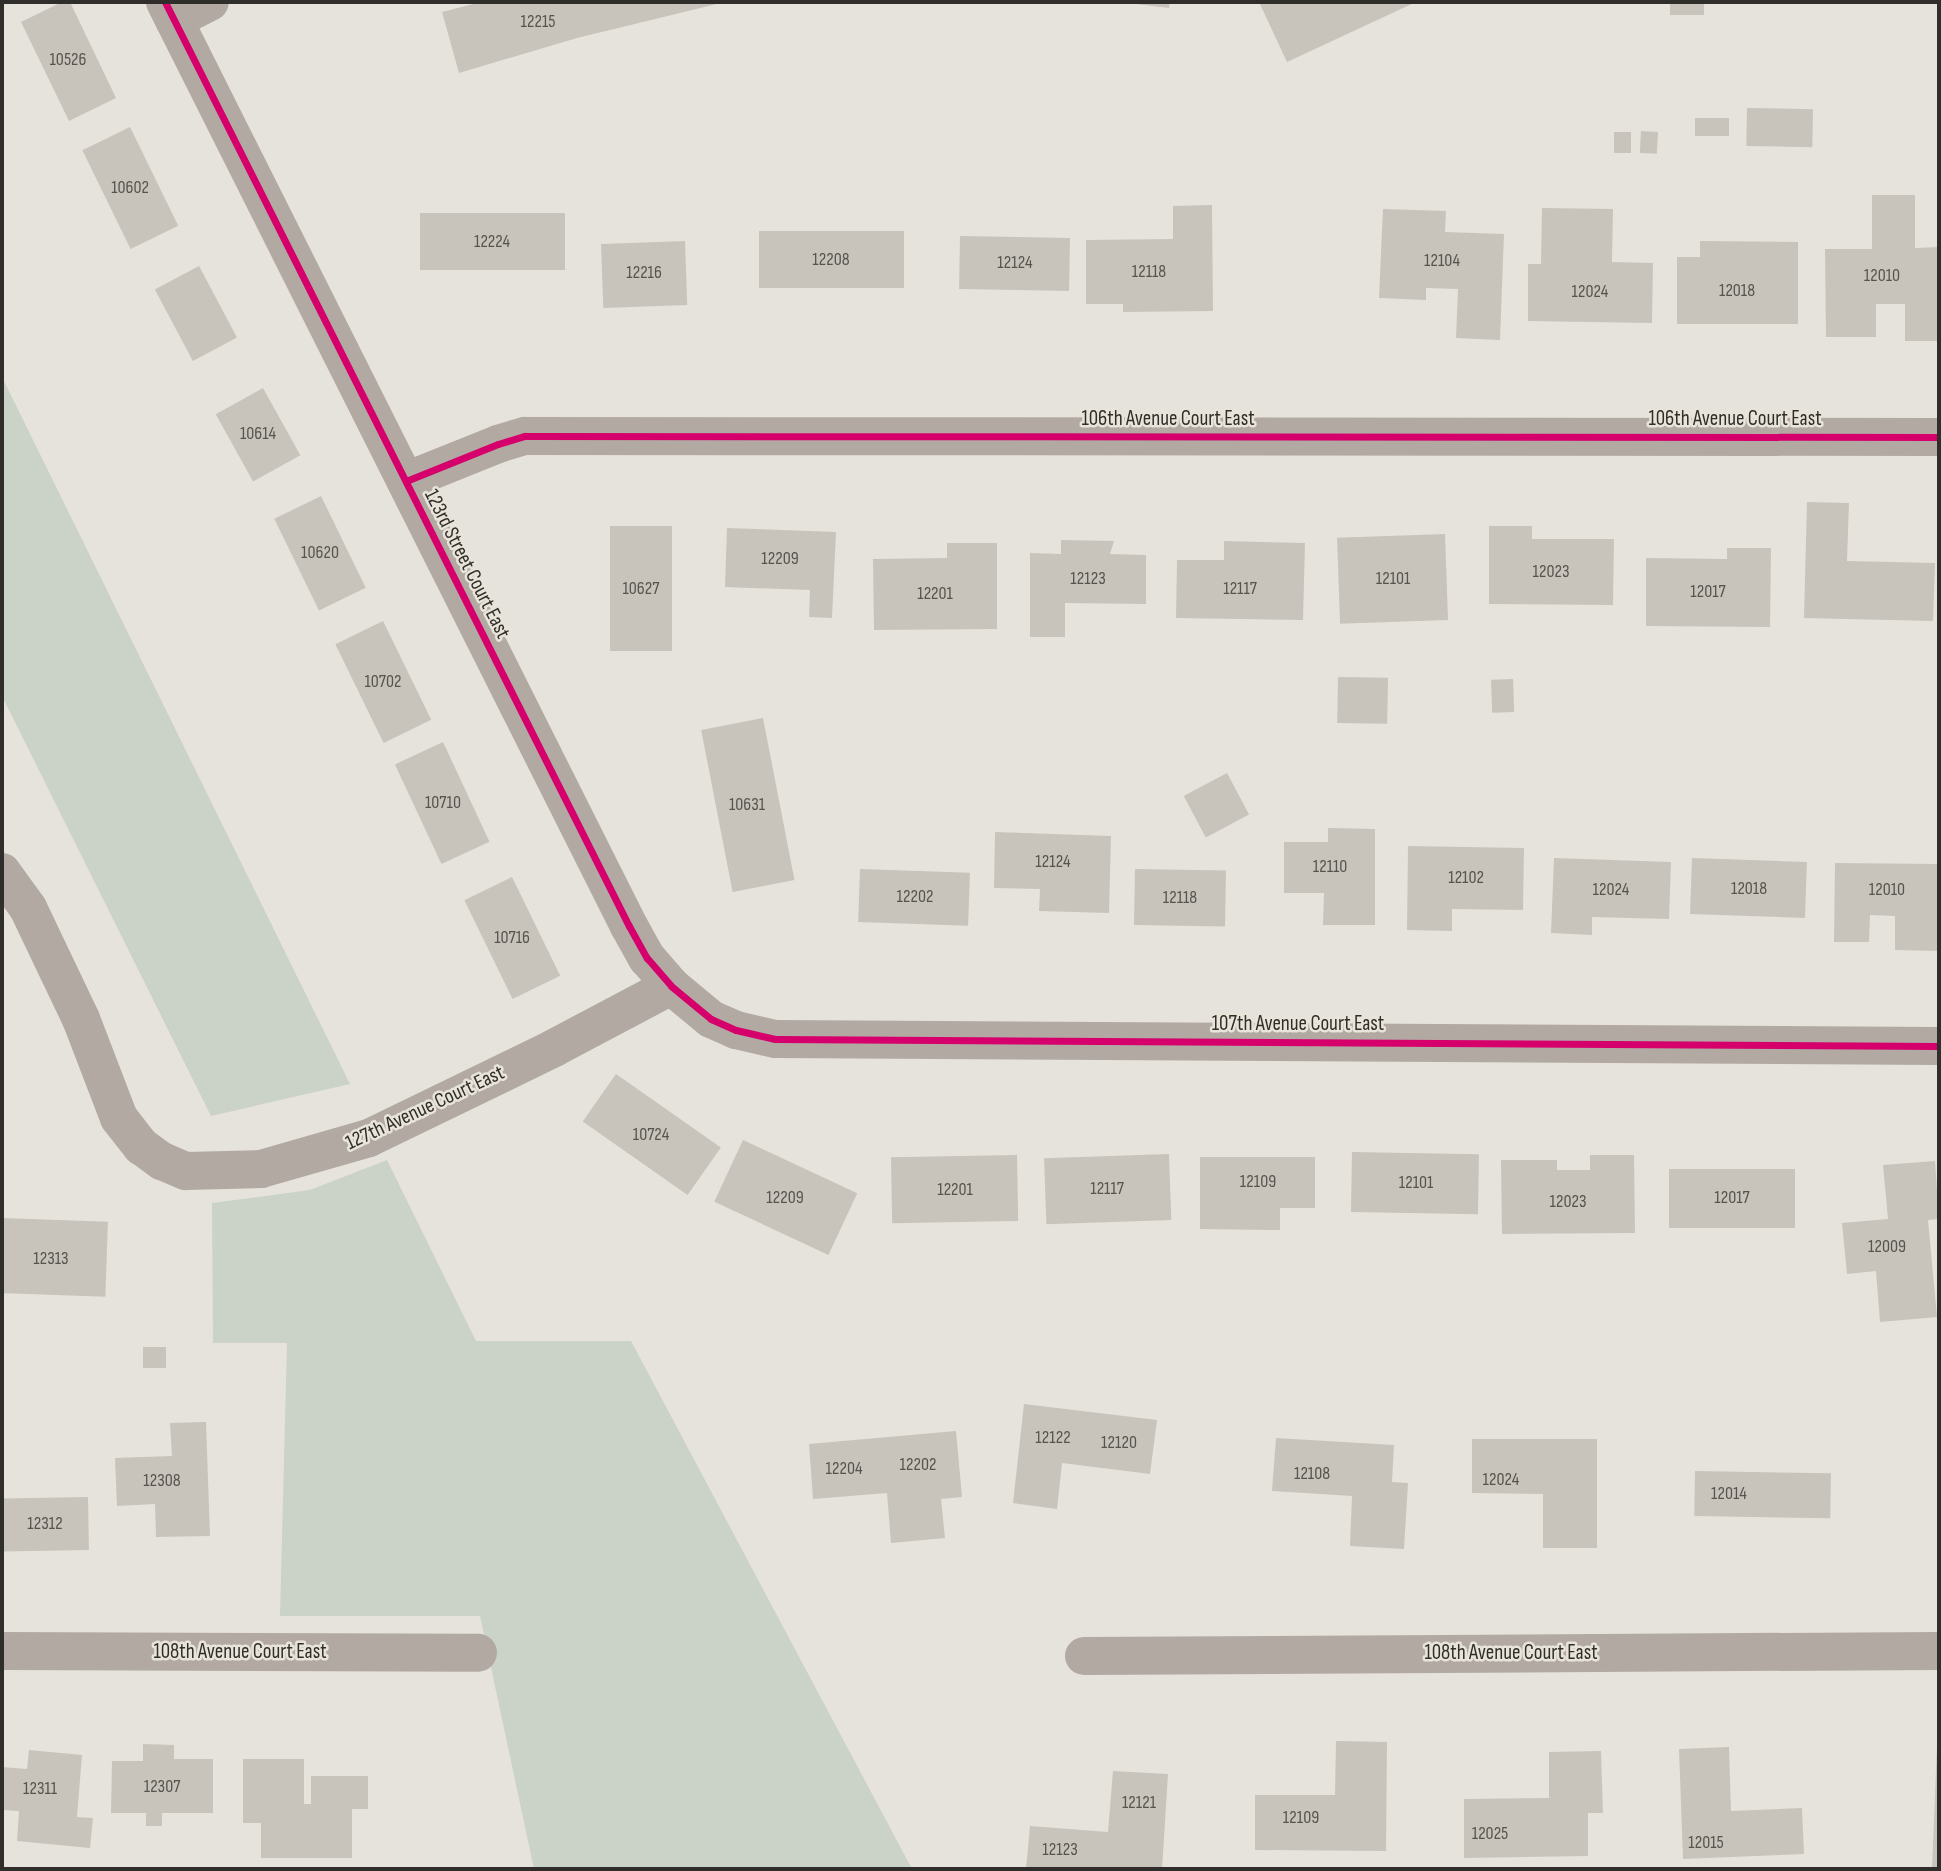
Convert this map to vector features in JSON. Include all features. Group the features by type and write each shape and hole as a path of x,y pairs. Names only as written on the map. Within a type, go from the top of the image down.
{"street":[{"path":"169,11 210,2"},
{"name":"123rd Street Court East","path":"169,11 629,926 648,958 671,986"},
{"name":"106th Avenue Court East","path":"405,481 498,443 526,436 1939,437"},
{"name":"127th Avenue Court East","path":"2,872 28,908 81,1019 119,1118 141,1146 162,1161 186,1171 261,1169 369,1138 554,1048 671,986"},
{"name":"107th Avenue Court East","path":"671,986 711,1019 736,1030 775,1039 1939,1046"},
{"name":"108th Avenue Court East","path":"2,1651 478,1653"},
{"name":"108th Avenue Court East","path":"1084,1656 1939,1651"}],"shaded area":[{"path":"2,377 350,1084 211,1116 2,696"},
{"path":"387,1160 476,1341 631,1341 912,1869 534,1869 480,1616 280,1616 287,1343 213,1343 212,1203 310,1190"}],"building":[{"path":"62,2 70,2 116,98 69,121 21,22"},
{"path":"481,2 721,3 577,38 459,73 442,12"},
{"path":"1120,2 1170,2 1169,8"},
{"path":"1259,2 1416,2 1287,62"},
{"path":"1670,2 1704,2 1704,15 1670,15"},
{"path":"1747,108 1813,109 1812,147 1746,146"},
{"path":"1695,118 1729,118 1729,136 1695,136"},
{"path":"130,127 178,226 131,249 82,150"},
{"path":"1641,131 1658,132 1657,154 1640,153"},
{"path":"1614,132 1631,132 1631,153 1614,153"},
{"path":"1872,195 1915,195 1915,248 1939,247 1939,341 1905,341 1905,304 1876,304 1876,337 1826,337 1825,249 1872,249"},
{"path":"1212,205 1213,311 1123,312 1123,304 1086,304 1086,240 1173,239 1173,206"},
{"path":"1542,208 1613,209 1612,262 1653,263 1652,323 1528,321 1528,264 1541,264"},
{"path":"1383,209 1446,211 1445,232 1504,234 1500,340 1456,338 1458,289 1426,288 1426,300 1379,298"},
{"path":"420,213 565,213 565,270 420,270"},
{"path":"759,231 904,231 904,288 759,288"},
{"path":"960,236 1070,238 1069,291 959,289"},
{"path":"685,241 687,305 603,308 601,244"},
{"path":"1700,241 1798,242 1798,324 1677,324 1677,257 1700,257"},
{"path":"199,266 237,338 193,361 155,289"},
{"path":"263,388 300,455 253,482 216,414"},
{"path":"321,496 366,588 319,610 274,519"},
{"path":"1807,502 1849,503 1847,561 1935,563 1933,621 1804,618"},
{"path":"610,526 672,526 672,651 610,651"},
{"path":"1489,526 1532,526 1532,539 1614,539 1613,605 1489,604"},
{"path":"727,528 836,532 832,618 809,617 810,590 725,587"},
{"path":"1445,534 1448,620 1340,624 1337,538"},
{"path":"1061,540 1114,541 1110,554 1146,555 1146,604 1065,603 1065,637 1030,637 1030,553 1061,554"},
{"path":"1224,541 1305,543 1303,620 1176,618 1177,560 1224,560"},
{"path":"947,543 997,543 997,629 874,630 873,559 947,558"},
{"path":"1727,548 1771,548 1770,627 1646,626 1646,558 1727,559"},
{"path":"383,621 431,720 384,743 335,644"},
{"path":"1338,677 1388,678 1387,724 1337,723"},
{"path":"1513,679 1514,712 1492,713 1491,680"},
{"path":"763,718 794,880 733,892 701,730"},
{"path":"443,742 489,842 441,864 395,764"},
{"path":"1227,773 1249,814 1206,838 1184,796"},
{"path":"1328,828 1375,829 1375,925 1323,925 1324,893 1284,893 1284,842 1328,842"},
{"path":"995,832 1111,836 1109,913 1039,911 1040,889 994,888"},
{"path":"1408,846 1524,848 1523,910 1452,909 1452,931 1407,930"},
{"path":"1554,858 1671,862 1669,919 1592,917 1592,935 1551,933"},
{"path":"1692,858 1807,862 1805,918 1690,914"},
{"path":"1835,863 1939,864 1939,951 1895,950 1895,916 1870,915 1869,942 1834,942"},
{"path":"860,869 970,873 968,926 858,922"},
{"path":"1135,869 1226,871 1225,927 1134,925"},
{"path":"512,877 560,976 513,999 464,900"},
{"path":"616,1074 721,1147 688,1195 583,1122"},
{"path":"743,1140 857,1193 828,1255 714,1202"},
{"path":"1352,1152 1479,1154 1478,1214 1351,1212"},
{"path":"1169,1154 1171,1220 1046,1224 1044,1158"},
{"path":"1017,1155 1018,1221 892,1223 891,1157"},
{"path":"1590,1155 1634,1155 1635,1233 1502,1234 1501,1160 1557,1160 1557,1170 1590,1170"},
{"path":"1200,1157 1315,1157 1315,1208 1280,1208 1280,1230 1200,1229"},
{"path":"1935,1161 1939,1219 1928,1220 1937,1317 1880,1322 1876,1271 1847,1274 1842,1223 1888,1219 1883,1165"},
{"path":"1669,1169 1795,1169 1795,1228 1669,1228"},
{"path":"2,1218 108,1222 105,1297 2,1293"},
{"path":"143,1347 166,1347 166,1368 143,1368"},
{"path":"1024,1404 1157,1420 1150,1474 1062,1463 1057,1509 1013,1503"},
{"path":"206,1422 210,1536 156,1537 155,1504 117,1506 115,1458 172,1456 170,1423"},
{"path":"956,1431 962,1497 941,1499 945,1538 891,1543 887,1493 813,1499 809,1444"},
{"path":"1276,1438 1394,1445 1392,1482 1408,1483 1404,1549 1350,1546 1352,1496 1272,1491"},
{"path":"1472,1439 1597,1439 1597,1548 1543,1548 1543,1494 1472,1493"},
{"path":"1695,1471 1831,1473 1830,1518 1694,1516"},
{"path":"88,1497 89,1550 3,1551 2,1499"},
{"path":"1336,1741 1387,1742 1386,1851 1255,1850 1255,1795 1335,1795"},
{"path":"143,1744 174,1745 174,1759 213,1759 213,1813 162,1813 162,1826 146,1826 146,1813 111,1813 112,1761 143,1761"},
{"path":"1937,1746 1939,1869 1932,1869"},
{"path":"1729,1747 1731,1811 1802,1808 1804,1854 1683,1859 1679,1749"},
{"path":"29,1750 82,1755 77,1817 93,1818 90,1848 17,1841 19,1811 2,1810 2,1767 27,1769"},
{"path":"1601,1751 1603,1813 1588,1813 1588,1856 1464,1858 1464,1799 1549,1798 1549,1752"},
{"path":"243,1759 304,1759 304,1804 311,1804 311,1776 368,1776 368,1809 352,1809 352,1858 261,1858 261,1823 243,1823"},
{"path":"1113,1771 1168,1774 1162,1869 1026,1869 1030,1826 1108,1832"}],"cycle path":[{"path":"165,2 629,926 647,958 671,986 711,1019 736,1030 775,1039 1939,1046"},
{"path":"406,481 525,436 1939,437"}]}
